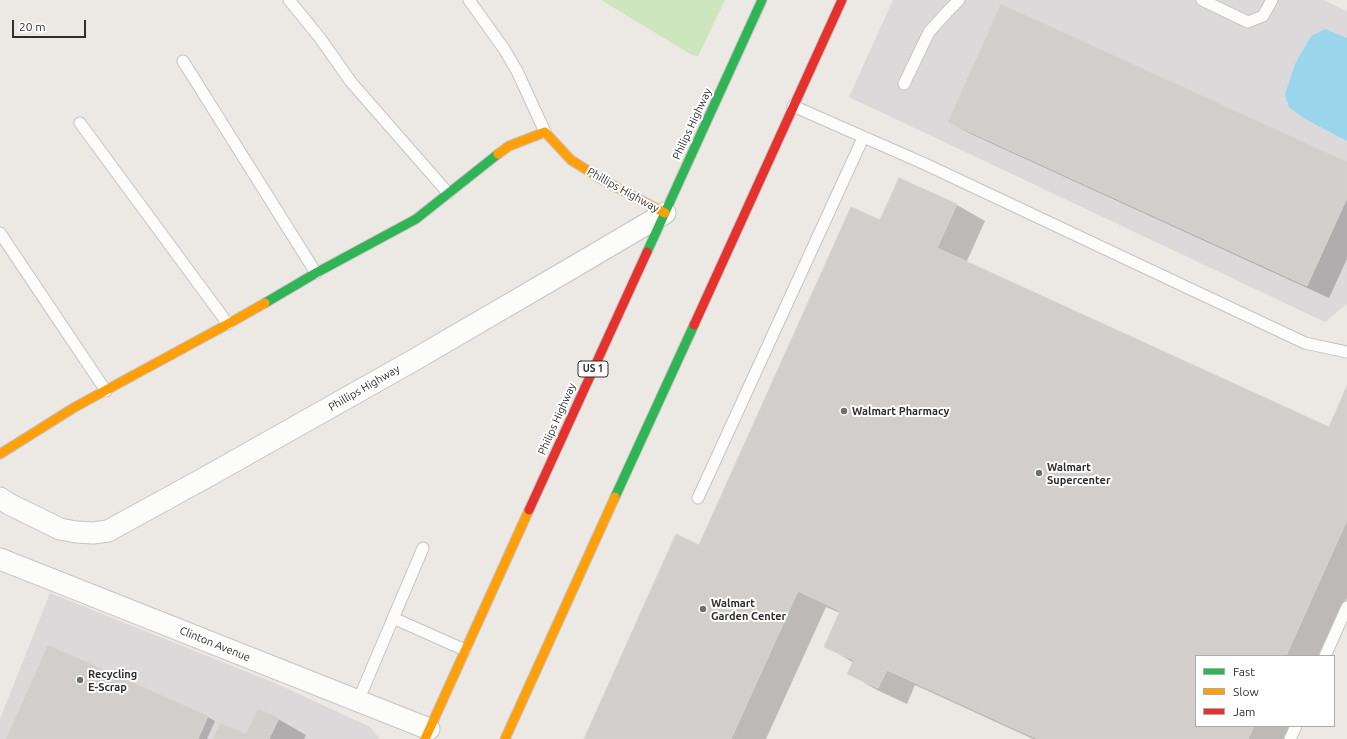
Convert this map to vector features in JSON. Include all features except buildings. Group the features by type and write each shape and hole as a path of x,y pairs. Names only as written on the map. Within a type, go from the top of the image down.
{"main road":[{"name":"Philips Highway","path":"427,734 762,0"},
{"path":"505,739 842,0"},
{"path":"0,454 75,407 416,219 479,168 510,146 545,132"},
{"name":"Phillips Highway","path":"545,132 571,160 603,180 665,212"}],"street":[{"name":"Phillips Highway","path":"0,498 60,529 76,532 108,532 414,360 665,212"},
{"name":"Clinton Avenue","path":"0,559 358,701 427,734"}],"lane":[{"path":"289,0 320,38 351,82 448,193"},
{"path":"469,0 504,49 517,71 545,132"},
{"path":"904,84 929,32 959,0"},
{"path":"1202,0 1248,22 1263,16 1272,0"},
{"path":"183,61 316,273"},
{"path":"793,106 925,164 1305,343 1347,352"},
{"path":"80,123 228,324"},
{"path":"698,498 863,138"},
{"path":"0,233 106,390"},
{"path":"358,701 423,548"},
{"path":"1325,655 1347,607"},
{"path":"393,618 465,650"},
{"path":"1290,739 1296,727"}],"shaded area":[{"path":"893,0 1323,0 1347,11 1347,304 1325,322 849,97"},
{"path":"50,593 275,683 370,727 380,739 0,739 0,719"}],"green space":[{"path":"601,0 725,0 698,56 692,55"}],"water":[{"path":"1325,29 1347,38 1347,141 1305,119 1289,107 1285,95 1295,64 1311,36"}],"traffic: fast":[{"path":"647,252 762,0"},
{"path":"265,303 316,273 416,219 498,154"},
{"path":"615,497 694,325"}],"traffic: slow":[{"path":"498,154 509,146 545,132 571,160 603,180 665,213"},
{"path":"0,454 75,407 265,303"},
{"path":"505,739 615,497"},
{"path":"425,739 529,510"}],"traffic: jam":[{"path":"694,325 842,0"},
{"path":"529,510 647,252"}],"place":[{"name":"Walmart Pharmacy","path":"844,411"},
{"name":"Walmart Supercenter","path":"1039,473"},
{"name":"Walmart Garden Center","path":"703,609"},
{"name":"Recycling E-Scrap","path":"80,680"}]}
